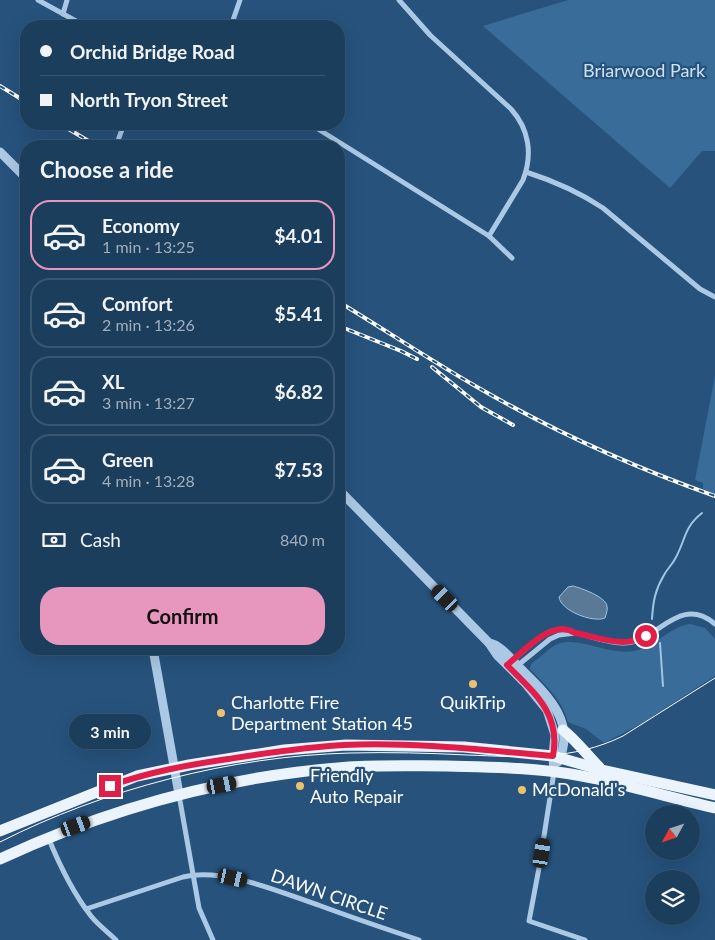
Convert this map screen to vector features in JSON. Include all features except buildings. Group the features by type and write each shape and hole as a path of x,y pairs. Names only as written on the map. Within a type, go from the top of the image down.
{"main road":[{"path":"563,730 576,741 602,770"},
{"path":"0,831 136,776 189,765 284,750 346,745 464,747 556,757 602,770 715,795"},
{"path":"0,859 48,837 136,805 256,778 348,767 494,767 554,772 632,787 715,808"}],"street":[{"path":"38,0 74,20"},
{"path":"64,14 67,0"},
{"path":"233,20 240,0"},
{"path":"399,0 430,35 517,116 525,129 529,160 526,172 489,236"},
{"path":"320,130 336,140"},
{"path":"345,146 489,236 512,258"},
{"path":"0,152 20,172"},
{"path":"526,172 550,180 590,199 700,289 715,297"},
{"path":"345,496 490,643 494,652 550,698 559,714 563,730 556,757 529,921 585,940"},
{"path":"512,666 550,638 559,635 575,633 624,643 640,639 680,616 698,615 715,624"},
{"path":"154,655 199,908 213,940"},
{"path":"512,666 548,710 554,728 556,757"},
{"path":"48,837 71,884 86,909 92,918 116,940"},
{"name":"DAWN CIRCLE","path":"86,909 193,875 216,876 251,882 419,940"}],"green space":[{"name":"Briarwood Park","path":"568,0 715,0 715,151 702,151 670,188 483,26"},
{"path":"715,376 715,494 703,489 703,483 695,480"},
{"path":"690,624 705,628 715,639 715,676 641,724 604,743 586,729 568,722 558,700 530,669 533,662 558,644 575,642 615,651 634,651 649,646 675,629"}],"shaded area":[{"path":"573,586 593,593 606,603 605,618 593,619 578,615 565,607 559,597 568,587"}],"waterway":[{"path":"652,619 658,586 679,552 691,524 702,513"},
{"path":"660,643 663,686"}],"tram line":[{"path":"0,842 40,823 125,791 170,779 260,761 350,753 546,756 585,750 623,736 715,678"}],"railway":[{"path":"0,86 20,98"},
{"path":"70,130 87,140"},
{"path":"345,306 459,377 535,419 654,473 715,496"},
{"path":"345,328 417,359"},
{"path":"432,367 481,407 513,425"}],"place":[{"name":"QuikTrip","path":"473,684"},
{"name":"Charlotte Fire Department Station 45","path":"221,713"},
{"name":"Friendly Auto Repair","path":"300,786"},
{"name":"McDonald's","path":"522,790"}],"route":[{"path":"110,786 136,776 189,765 312,747 346,745 464,747 553,756 554,728 548,710 507,665 538,639 555,631 569,630 621,643 631,642 646,636"}]}
